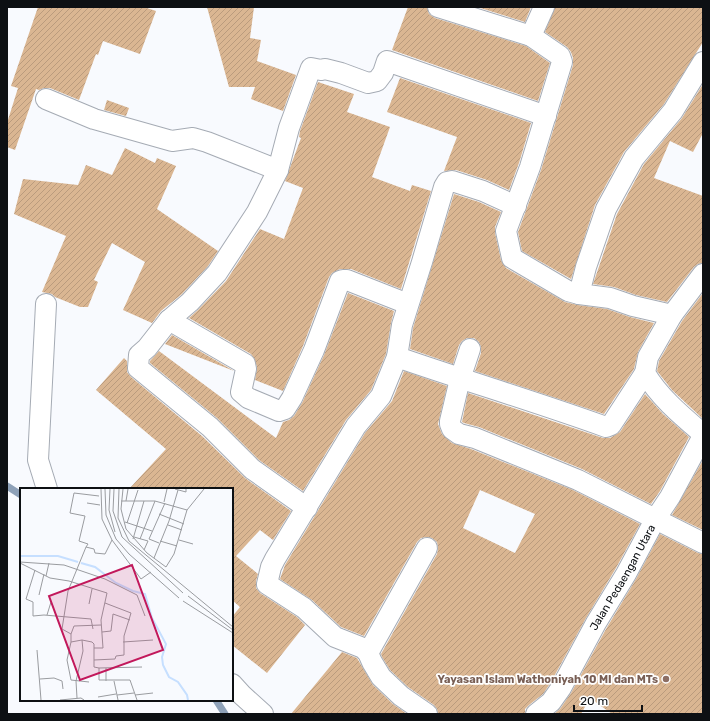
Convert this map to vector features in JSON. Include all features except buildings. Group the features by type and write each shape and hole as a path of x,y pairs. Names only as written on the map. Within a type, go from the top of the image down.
{"street":[{"path":"438,7 483,13 531,36 560,56 562,62 530,167 506,231 512,258 568,290 579,294 610,298 633,306 672,315"},
{"path":"531,36 544,7"},
{"path":"307,508 252,469 210,427 138,368 139,355 147,348 169,320 190,302 217,273 257,212 278,170 289,128 311,68 321,70 325,69 341,73 368,83 377,80 383,73 387,61 546,116"},
{"path":"579,294 586,267 606,209 634,158 673,111 703,62"},
{"path":"46,100 94,119 172,141 193,138 207,142 278,170"},
{"path":"427,714 401,696 381,677 368,653 362,648 335,637 304,608 267,584 271,567 275,559 356,426 381,396 397,357 402,325 408,304 447,182 452,182 483,191 516,206"},
{"path":"397,357 606,427 611,425 645,373 648,357 672,315 703,274"},
{"path":"169,320 246,364 241,392 248,398 279,410 284,409 292,398 314,350 340,281 347,280 408,304"},
{"path":"46,304 38,460 47,488"},
{"path":"470,350 460,379 450,421 454,431 578,480 703,542"},
{"name":"Jalan Pedaengan Utara","path":"536,714 551,702 561,688 596,623 626,574 656,518 670,497 703,435 652,385 645,373"},
{"path":"368,653 427,548"},
{"path":"233,685 263,714"}],"waterway":[{"path":"7,486 20,494"},
{"path":"217,701 225,714"}],"place":[{"name":"Yayasan Islam Wathoniyah 10 MI dan MTs","path":"666,679"}]}
